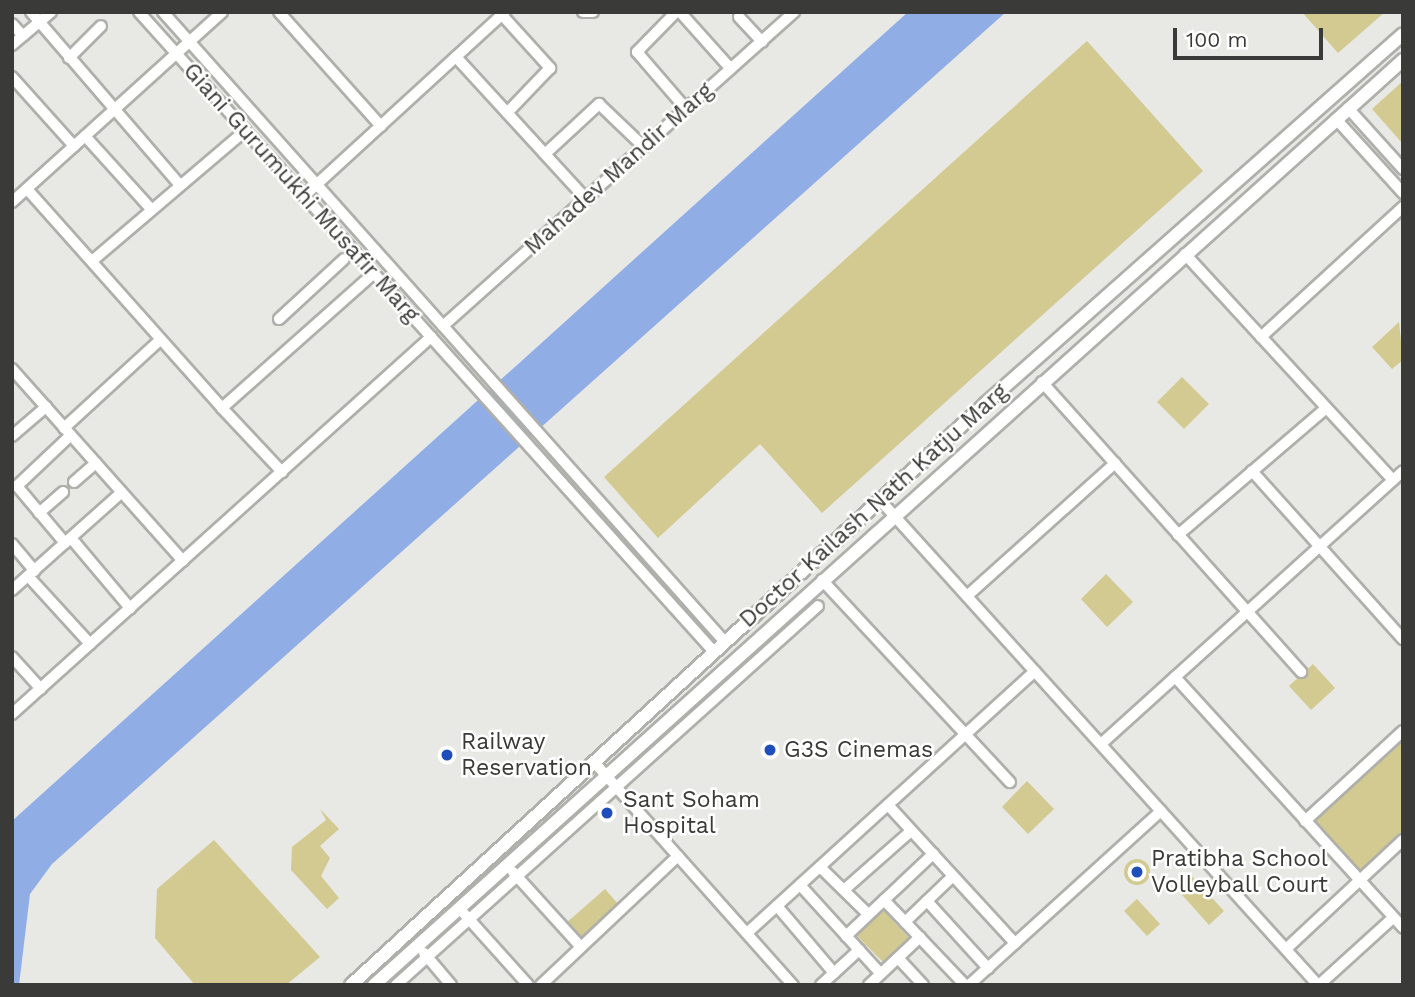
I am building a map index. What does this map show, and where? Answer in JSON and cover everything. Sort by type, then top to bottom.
[{"type":"main road","name":"Doctor Kailash Nath Katju Marg","points":[[351,985],[880,500],[1403,34]]},
{"type":"main road","name":"Doctor Kailash Nath Katju Marg","points":[[377,984],[894,515],[1403,60]]},
{"type":"main road","points":[[1135,271],[1149,287]]},
{"type":"street","points":[[30,12],[180,185]]},
{"type":"street","points":[[12,45],[51,12]]},
{"type":"street","name":"Giani Gurumukhi Musafir Marg","points":[[139,12],[714,652]]},
{"type":"street","name":"Giani Gurumukhi Musafir Marg","points":[[163,12],[725,642]]},
{"type":"street","points":[[13,201],[222,12]]},
{"type":"street","points":[[279,12],[381,126]]},
{"type":"street","points":[[583,12],[593,12]]},
{"type":"street","points":[[686,109],[637,52],[678,12],[731,69]]},
{"type":"street","points":[[304,196],[504,14],[550,68],[507,113]]},
{"type":"street","name":"Mahadev Mandir Marg","points":[[443,326],[762,42],[787,15]]},
{"type":"street","points":[[739,17],[762,42]]},
{"type":"street","points":[[12,24],[23,36]]},
{"type":"street","points":[[69,58],[101,26]]},
{"type":"street","points":[[456,57],[586,199]]},
{"type":"street","points":[[12,77],[74,146]]},
{"type":"street","points":[[545,154],[599,104],[644,147]]},
{"type":"street","points":[[1348,108],[1403,169]]},
{"type":"street","points":[[1336,119],[1403,193]]},
{"type":"street","points":[[92,261],[246,131]]},
{"type":"street","points":[[85,136],[151,209]]},
{"type":"street","points":[[27,189],[160,340],[282,472]]},
{"type":"street","points":[[1261,337],[1403,207]]},
{"type":"street","points":[[1185,254],[1392,480]]},
{"type":"street","points":[[279,318],[344,259]]},
{"type":"street","points":[[222,408],[374,273]]},
{"type":"street","points":[[12,714],[431,337]]},
{"type":"street","points":[[130,608],[39,513],[18,486],[68,431],[160,340]]},
{"type":"street","points":[[12,369],[183,561]]},
{"type":"street","points":[[1042,382],[1301,672]]},
{"type":"street","points":[[13,434],[46,407]]},
{"type":"street","points":[[1178,535],[1326,408]]},
{"type":"street","points":[[74,482],[96,463]]},
{"type":"street","points":[[967,596],[1115,463]]},
{"type":"street","points":[[1252,471],[1403,639]]},
{"type":"street","points":[[1101,744],[1403,471]]},
{"type":"street","points":[[39,513],[64,492]]},
{"type":"street","points":[[12,590],[122,492]]},
{"type":"street","points":[[880,500],[1319,985],[1393,918]]},
{"type":"street","points":[[12,544],[31,573],[90,644]]},
{"type":"street","points":[[822,580],[963,736],[1010,782]]},
{"type":"street","points":[[396,985],[818,606]]},
{"type":"street","points":[[12,657],[41,689]]},
{"type":"street","points":[[747,933],[1035,671]]},
{"type":"street","points":[[1175,677],[1403,928]]},
{"type":"street","points":[[1305,821],[1403,731]]},
{"type":"street","points":[[594,762],[793,985]]},
{"type":"street","points":[[888,805],[1015,943]]},
{"type":"street","points":[[884,900],[967,985],[1161,811]]},
{"type":"street","points":[[844,890],[911,831]]},
{"type":"street","points":[[1286,949],[1402,843]]},
{"type":"street","points":[[846,936],[933,854]]},
{"type":"street","points":[[541,985],[678,856]]},
{"type":"street","points":[[506,865],[581,947]]},
{"type":"street","points":[[820,867],[869,914]]},
{"type":"street","points":[[905,922],[953,876]]},
{"type":"street","points":[[800,885],[881,974]]},
{"type":"street","points":[[927,901],[988,968]]},
{"type":"street","points":[[777,906],[834,973]]},
{"type":"street","points":[[459,908],[524,983]]},
{"type":"street","points":[[869,985],[919,937]]},
{"type":"street","points":[[418,946],[451,985]]},
{"type":"street","points":[[821,985],[859,950]]},
{"type":"street","points":[[898,958],[919,983]]},
{"type":"shaded area","points":[[1302,12],[1385,12],[1338,53]]},
{"type":"shaded area","points":[[1087,41],[1203,171],[822,513],[760,444],[658,538],[604,477]]},
{"type":"shaded area","points":[[1403,81],[1403,144],[1372,109]]},
{"type":"shaded area","points":[[1399,322],[1403,360],[1392,369],[1372,347]]},
{"type":"shaded area","points":[[1182,377],[1209,404],[1184,429],[1157,402]]},
{"type":"shaded area","points":[[1106,574],[1133,602],[1107,627],[1081,599]]},
{"type":"shaded area","points":[[1313,664],[1335,688],[1311,710],[1289,686]]},
{"type":"shaded area","points":[[1403,739],[1403,832],[1359,872],[1313,821]]},
{"type":"shaded area","points":[[1027,781],[1054,809],[1028,834],[1002,807]]},
{"type":"shaded area","points":[[320,809],[339,829],[320,846],[330,858],[321,876],[339,898],[327,909],[291,870],[292,847],[326,820]]},
{"type":"shaded area","points":[[214,840],[320,957],[286,985],[195,985],[155,938],[157,889]]},
{"type":"shaded area","name":"Pratibha School Volleyball Court","points":[[1137,859],[1146,863],[1150,872],[1146,881],[1137,885],[1128,881],[1124,872],[1128,863]]},
{"type":"shaded area","points":[[1191,875],[1224,911],[1209,925],[1176,888]]},
{"type":"shaded area","points":[[605,889],[619,905],[579,940],[565,924]]},
{"type":"shaded area","points":[[1137,899],[1160,924],[1147,936],[1124,911]]},
{"type":"shaded area","points":[[883,910],[909,938],[884,963],[857,936]]},
{"type":"water","points":[[908,12],[1006,12],[52,864],[30,894],[19,985],[12,985],[12,821]]},
{"type":"place","name":"G3S Cinemas","points":[[770,750]]},
{"type":"place","name":"Railway Reservation","points":[[447,755]]},
{"type":"place","name":"Sant Soham Hospital","points":[[607,813]]},
{"type":"place","name":"Pratibha School Volleyball Court","points":[[1137,872]]}]
